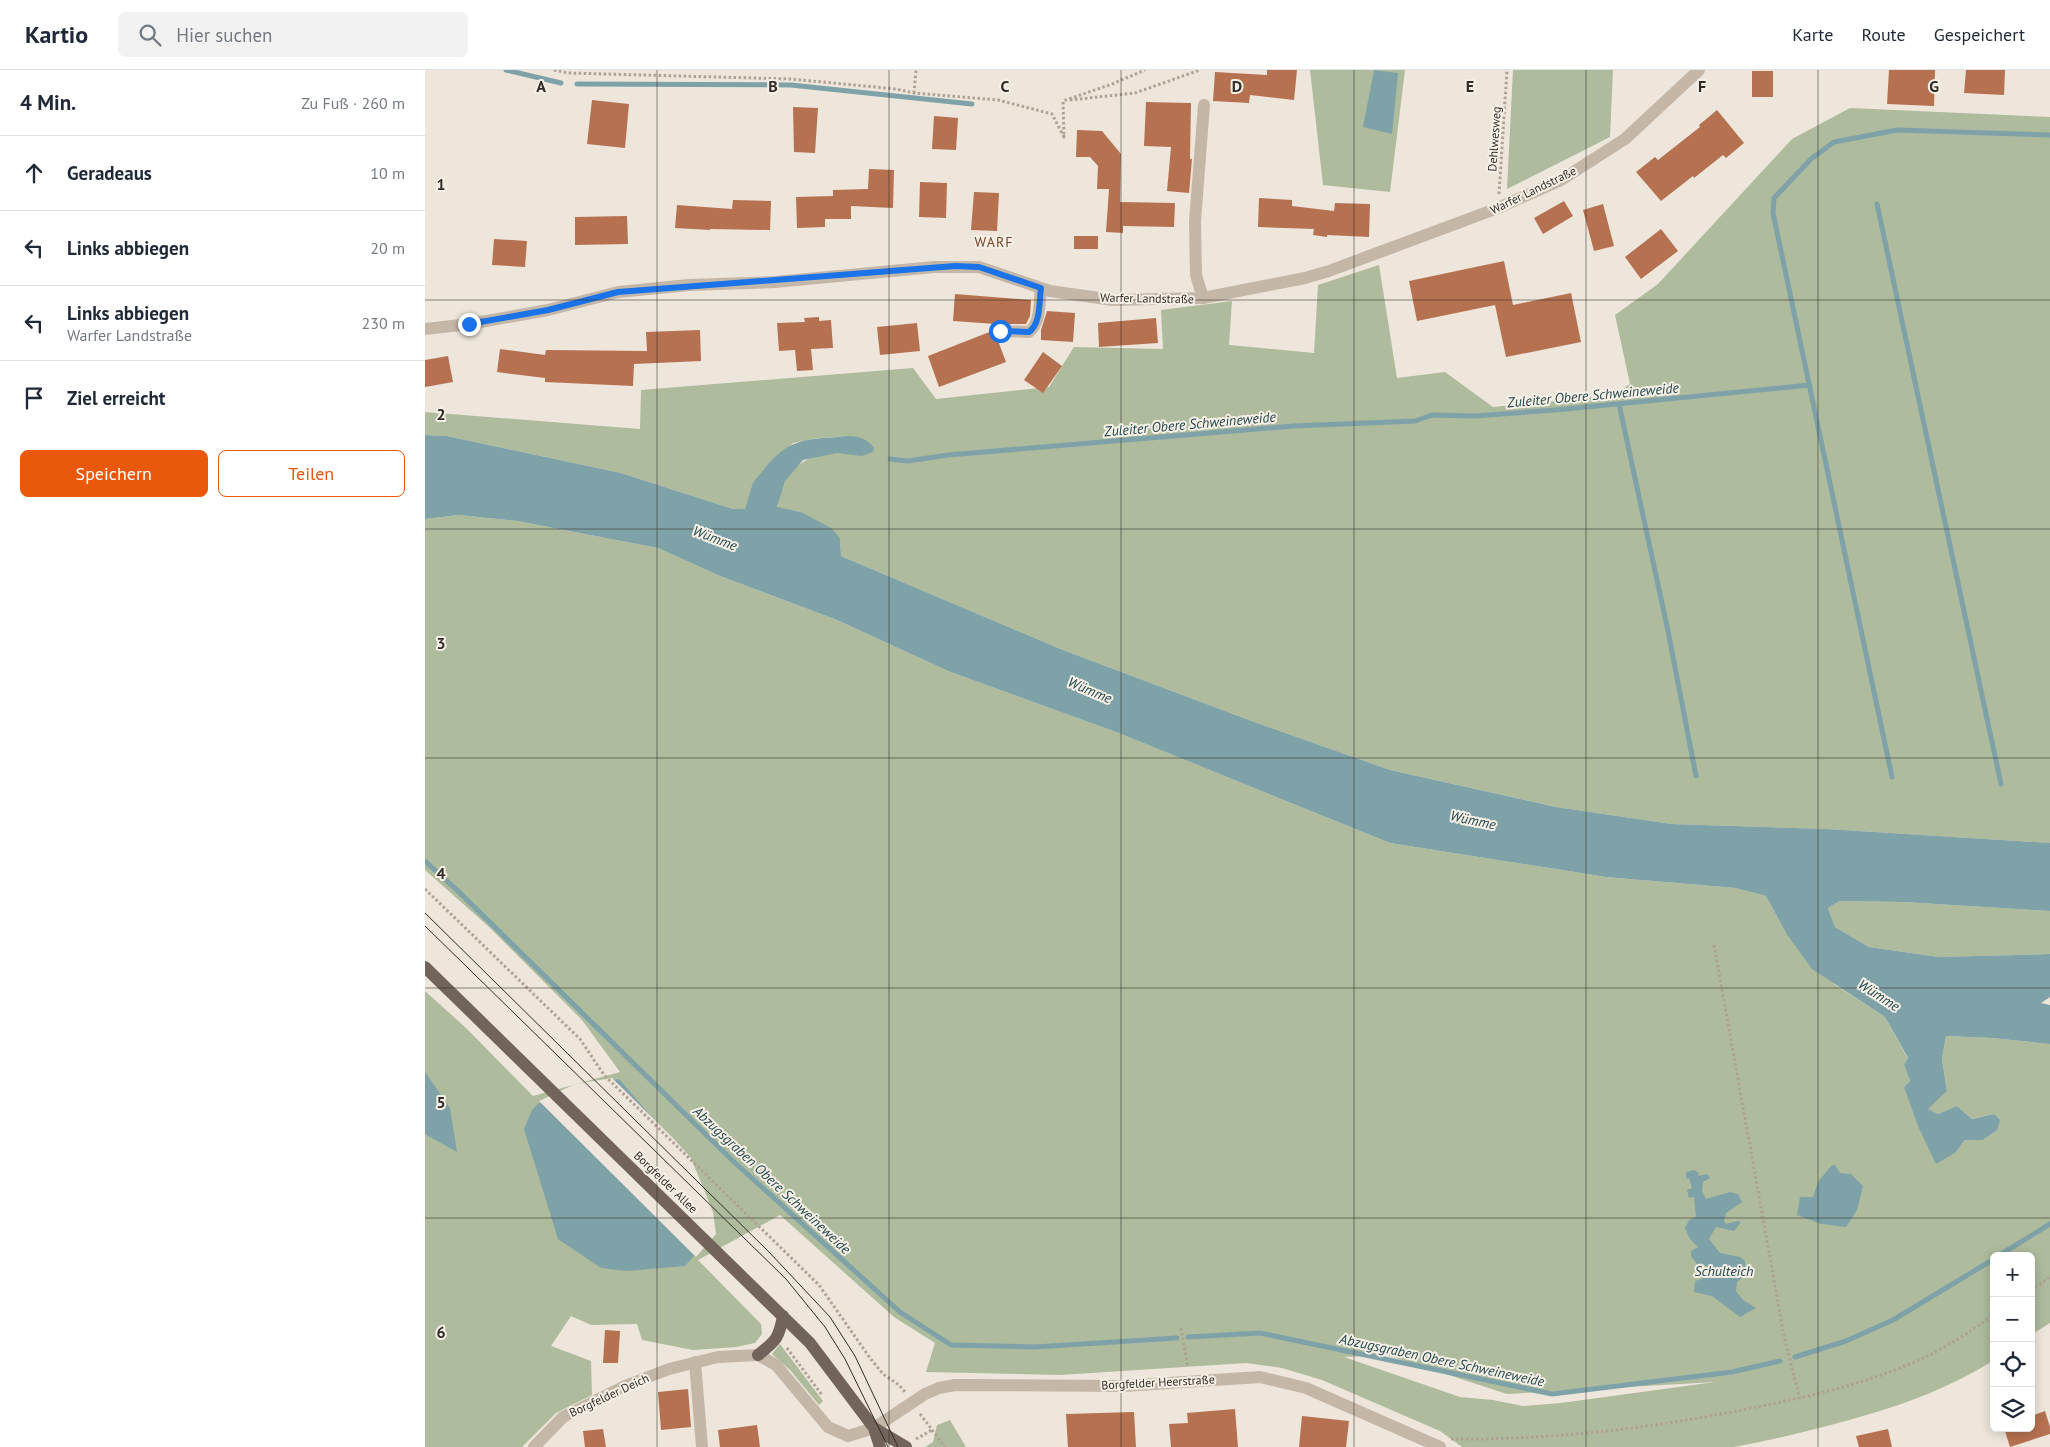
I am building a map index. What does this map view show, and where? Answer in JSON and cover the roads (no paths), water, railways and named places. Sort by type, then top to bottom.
[{"type":"main road","name":"Borgfelder Allee","points":[[425,967],[810,1343],[874,1428],[880,1447]]},
{"type":"main road","points":[[759,1355],[775,1342],[780,1334],[783,1316]]},
{"type":"main road","name":"Borgfelder Allee","points":[[874,1428],[906,1447]]},
{"type":"street","name":"Warfer Landstraße","points":[[425,329],[469,324],[548,310],[618,292],[689,285],[775,282],[934,267],[979,267],[1041,288],[1113,300],[1203,298],[1305,278],[1329,271],[1498,208],[1561,180],[1625,139],[1699,70]]},
{"type":"street","points":[[1203,105],[1195,220],[1196,275],[1203,298]]},
{"type":"street","points":[[1000,331],[1029,332],[1034,328],[1037,322],[1041,288]]},
{"type":"street","points":[[759,1355],[776,1365],[828,1427],[848,1436],[874,1428]]},
{"type":"street","name":"Borgfelder Deich","points":[[534,1447],[563,1417],[625,1386],[669,1369],[695,1362],[759,1355]]},
{"type":"street","points":[[695,1362],[702,1447]]},
{"type":"street","name":"Borgfelder Heerstraße","points":[[874,1428],[939,1388],[955,1385],[1124,1386],[1189,1380],[1260,1377],[1306,1388],[1440,1447]]},
{"type":"water","points":[[1374,70],[1398,73],[1392,134],[1363,127]]},
{"type":"water","name":"Wümme","points":[[425,435],[447,436],[621,473],[733,509],[745,509],[754,481],[773,459],[788,447],[814,439],[847,436],[862,438],[874,448],[873,452],[862,456],[837,453],[803,460],[785,481],[777,507],[801,512],[831,528],[840,538],[841,556],[1063,650],[1249,720],[1390,770],[1556,807],[1672,824],[1828,829],[2050,843],[2050,911],[1903,902],[1840,901],[1828,908],[1835,927],[1869,947],[1939,957],[2050,954],[2050,997],[2041,1003],[2050,1005],[2050,1044],[1992,1038],[1946,1036],[1942,1059],[1947,1091],[1928,1109],[1938,1114],[1957,1106],[1972,1119],[1994,1114],[2000,1120],[1997,1130],[1983,1140],[1965,1140],[1956,1152],[1936,1164],[1918,1126],[1904,1087],[1910,1081],[1904,1065],[1908,1058],[1885,1017],[1812,969],[1786,933],[1766,896],[1735,888],[1606,877],[1390,843],[1116,732],[948,671],[837,620],[720,576],[658,548],[517,521],[459,515],[425,519]]},
{"type":"water","points":[[425,1072],[450,1108],[457,1152],[425,1134]]},
{"type":"water","points":[[619,1079],[688,1159],[713,1234],[685,1266],[627,1271],[601,1268],[558,1239],[524,1129],[532,1110],[539,1103],[576,1086]]},
{"type":"water","points":[[1835,1165],[1840,1173],[1851,1174],[1863,1186],[1857,1210],[1846,1227],[1821,1224],[1797,1215],[1800,1197],[1813,1197],[1818,1182],[1831,1166]]},
{"type":"water","name":"Schulteich","points":[[1694,1170],[1699,1173],[1698,1176],[1707,1174],[1710,1178],[1703,1182],[1702,1191],[1706,1199],[1730,1192],[1738,1194],[1742,1202],[1726,1213],[1724,1221],[1726,1224],[1737,1221],[1741,1222],[1734,1231],[1716,1227],[1709,1239],[1720,1253],[1740,1257],[1745,1261],[1746,1275],[1737,1282],[1736,1291],[1743,1300],[1756,1308],[1740,1317],[1712,1296],[1694,1292],[1695,1281],[1702,1279],[1709,1273],[1707,1267],[1701,1263],[1697,1264],[1691,1256],[1691,1251],[1698,1247],[1690,1239],[1685,1228],[1689,1220],[1696,1217],[1694,1197],[1689,1198],[1687,1190],[1692,1188],[1689,1178],[1686,1179],[1686,1172]]},
{"type":"waterway","points":[[506,70],[561,83]]},
{"type":"waterway","points":[[577,84],[791,85],[972,104]]},
{"type":"waterway","name":"Zuleiter Obere Schweineweide","points":[[1892,777],[1773,213],[1774,198],[1811,159],[1834,142],[1897,130],[2050,135]]},
{"type":"waterway","points":[[1877,204],[2001,784]]},
{"type":"waterway","name":"Zuleiter Obere Schweineweide","points":[[890,459],[908,461],[948,455],[1294,426],[1415,421],[1432,415],[1475,416],[1555,410],[1810,385]]},
{"type":"waterway","points":[[1619,404],[1668,631],[1696,776]]},
{"type":"waterway","name":"Abzugsgraben Obere Schweineweide","points":[[425,861],[459,892],[733,1161],[900,1312],[951,1345],[1035,1347],[1177,1338]]},
{"type":"waterway","name":"Abzugsgraben Obere Schweineweide","points":[[2004,1252],[2050,1224]]},
{"type":"waterway","name":"Abzugsgraben Obere Schweineweide","points":[[1795,1357],[1846,1341],[1893,1320],[1990,1261]]},
{"type":"waterway","name":"Abzugsgraben Obere Schweineweide","points":[[1188,1337],[1260,1333],[1552,1394],[1732,1372],[1780,1361]]},
{"type":"tram line","points":[[425,913],[769,1252],[830,1317],[855,1356],[898,1447]]},
{"type":"tram line","points":[[425,926],[786,1279],[825,1327],[845,1359],[888,1447]]},
{"type":"district","name":"WARF","points":[[994,242]]}]
